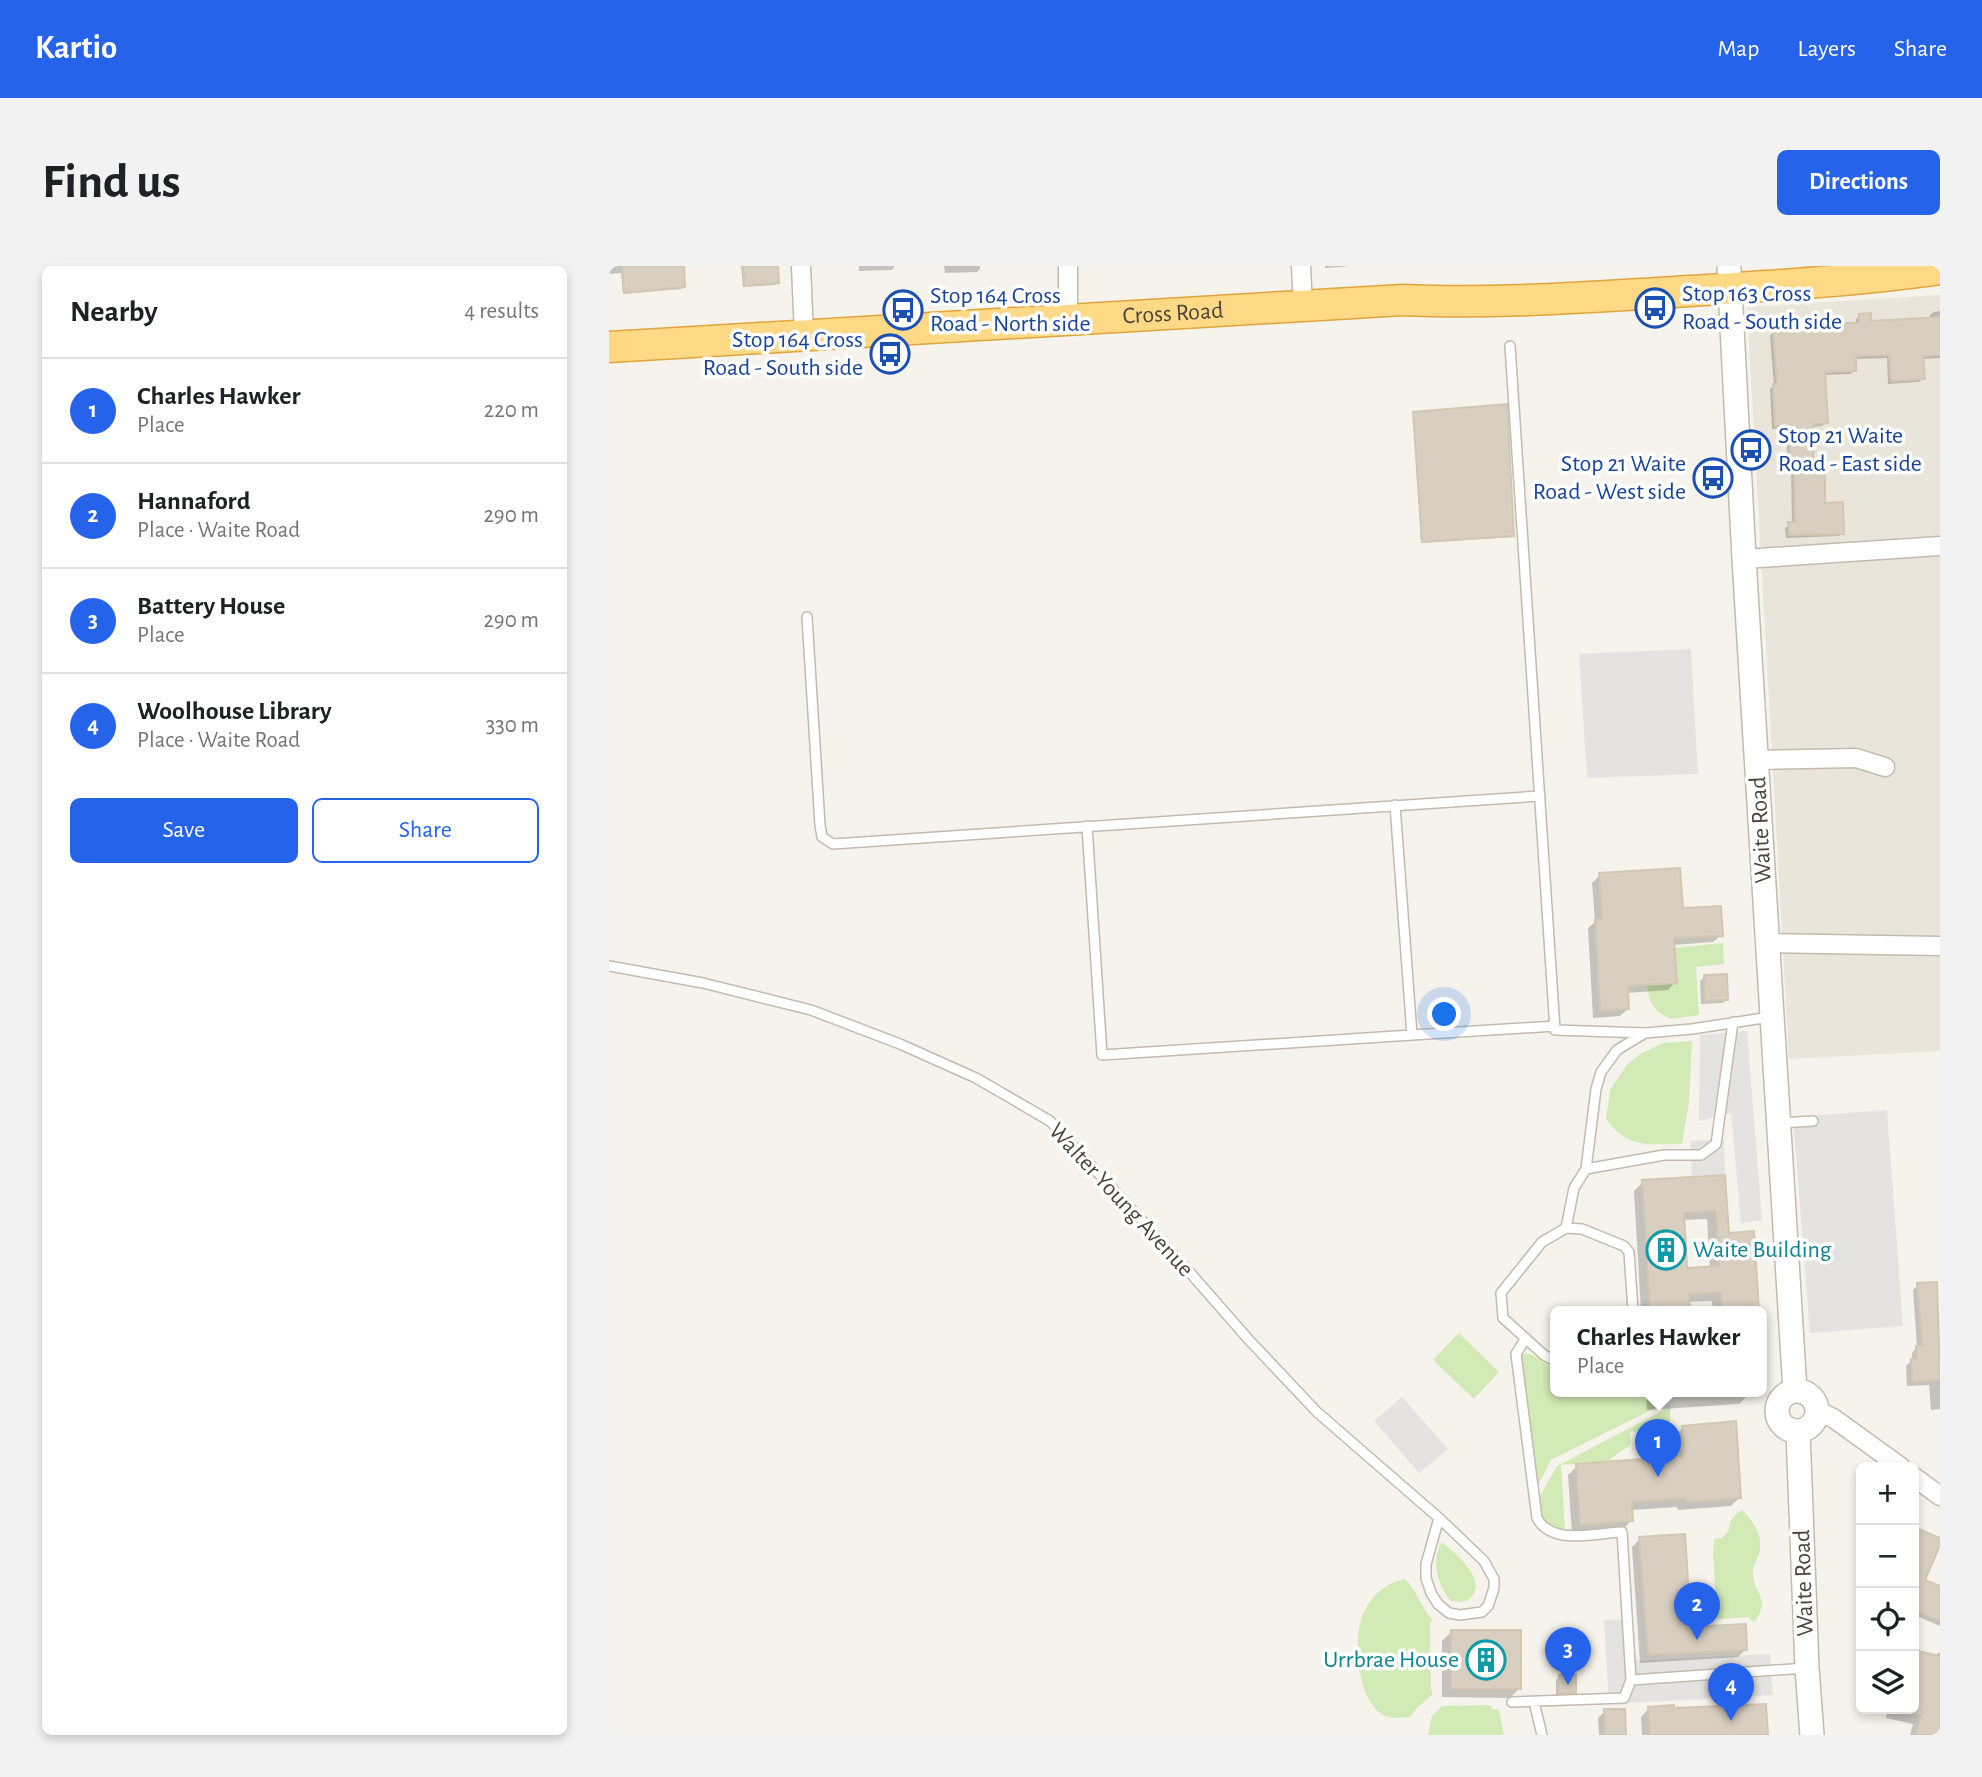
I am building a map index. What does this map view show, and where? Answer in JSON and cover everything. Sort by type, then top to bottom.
[{"type":"highway","name":"Cross Road","points":[[1729,279],[1778,266]]},
{"type":"highway","name":"Cross Road","points":[[609,347],[1403,300],[1442,291],[1521,282],[1729,279],[1842,281],[1940,269]]},
{"type":"street","points":[[801,266],[804,335]]},
{"type":"street","points":[[1068,266],[1068,320]]},
{"type":"street","points":[[1301,266],[1303,306]]},
{"type":"street","name":"Waite Road","points":[[1729,279],[1795,1391]]},
{"type":"street","points":[[1744,559],[1940,546]]},
{"type":"street","points":[[1757,760],[1856,758],[1885,767]]},
{"type":"street","points":[[1767,943],[1940,946]]},
{"type":"street","points":[[1795,1391],[1809,1394],[1817,1404],[1818,1411],[1813,1424],[1798,1431],[1785,1427],[1778,1415],[1779,1402],[1795,1391]]},
{"type":"street","points":[[1818,1411],[1833,1418],[1894,1462]]},
{"type":"street","name":"Waite Road","points":[[1798,1431],[1812,1735]]},
{"type":"street","points":[[1919,1481],[1940,1496]]},
{"type":"lane","points":[[1510,346],[1555,1030],[1644,1033],[1772,1017]]},
{"type":"lane","points":[[807,617],[820,825],[822,837],[833,844],[1540,796]]},
{"type":"lane","points":[[1395,805],[1412,1035]]},
{"type":"lane","points":[[1087,826],[1102,1055],[1555,1026]]},
{"type":"lane","name":"Walter Young Avenue","points":[[609,966],[703,983],[811,1010],[900,1044],[976,1079],[1050,1121],[1186,1268],[1248,1340],[1317,1412],[1439,1518],[1484,1561],[1494,1579],[1494,1588],[1488,1606],[1482,1612],[1460,1615],[1449,1613],[1438,1604],[1431,1593],[1426,1578],[1426,1564],[1439,1518]]},
{"type":"lane","points":[[1586,1169],[1664,1154],[1701,1154],[1716,1144],[1733,1022]]},
{"type":"lane","points":[[1566,1228],[1574,1188],[1586,1169],[1601,1072],[1617,1050],[1644,1033]]},
{"type":"lane","points":[[1779,1124],[1813,1121]]},
{"type":"lane","points":[[1550,1358],[1503,1318],[1500,1293],[1542,1242],[1566,1228],[1582,1229],[1624,1246],[1629,1252],[1633,1306]]},
{"type":"lane","points":[[1512,1702],[1624,1698],[1631,1681],[1622,1532],[1561,1535],[1547,1531],[1537,1518],[1516,1354],[1526,1338]]},
{"type":"lane","points":[[1631,1681],[1807,1668]]},
{"type":"lane","points":[[1534,1702],[1542,1735]]},
{"type":"shaded area","points":[[1940,295],[1940,1051],[1789,1059],[1747,307]]},
{"type":"shaded area","points":[[1691,649],[1698,774],[1587,778],[1579,654]]},
{"type":"shaded area","points":[[1747,1031],[1762,1220],[1741,1223],[1731,1113],[1699,1121],[1700,1035]]},
{"type":"shaded area","points":[[1887,1110],[1903,1326],[1810,1333],[1793,1117]]},
{"type":"shaded area","points":[[1724,1139],[1725,1175],[1692,1177],[1690,1141]]},
{"type":"shaded area","points":[[1402,1397],[1448,1449],[1419,1473],[1374,1421]]},
{"type":"shaded area","points":[[1631,1619],[1634,1658],[1640,1661],[1770,1654],[1773,1695],[1609,1704],[1604,1620]]},
{"type":"green space","points":[[1723,943],[1724,964],[1696,967],[1699,1015],[1670,1019],[1660,1013],[1651,1002],[1647,985],[1677,983],[1675,948]]},
{"type":"green space","points":[[1692,1041],[1689,1102],[1682,1144],[1640,1143],[1614,1129],[1606,1119],[1610,1090],[1626,1066],[1640,1054],[1663,1043]]},
{"type":"green space","points":[[1459,1333],[1499,1372],[1474,1399],[1433,1360]]},
{"type":"green space","points":[[1523,1354],[1531,1354],[1550,1367],[1550,1397],[1656,1397],[1656,1401],[1669,1401],[1551,1460],[1535,1491],[1519,1359]]},
{"type":"green space","points":[[1670,1407],[1670,1437],[1642,1442],[1641,1431],[1630,1432],[1630,1445],[1606,1462],[1561,1465],[1565,1530],[1554,1528],[1546,1522],[1536,1503],[1557,1466]]},
{"type":"green space","points":[[1742,1510],[1754,1524],[1760,1541],[1753,1573],[1762,1603],[1754,1622],[1748,1617],[1717,1619],[1714,1539],[1722,1538],[1729,1530],[1733,1518]]},
{"type":"green space","points":[[1442,1542],[1472,1574],[1476,1589],[1465,1601],[1451,1601],[1442,1588],[1436,1565],[1438,1549]]},
{"type":"green space","points":[[1405,1579],[1433,1620],[1430,1623],[1433,1694],[1410,1717],[1393,1718],[1377,1711],[1369,1700],[1359,1670],[1358,1638],[1360,1623],[1371,1600],[1386,1586]]},
{"type":"green space","points":[[1491,1705],[1492,1709],[1499,1710],[1504,1735],[1428,1735],[1432,1716],[1442,1706]]},
{"type":"building","points":[[622,266],[684,266],[685,287],[624,293]]},
{"type":"building","points":[[743,266],[778,266],[779,283],[745,286]]},
{"type":"building","points":[[1871,313],[1871,321],[1940,317],[1940,355],[1923,356],[1925,379],[1891,381],[1889,355],[1856,356],[1856,371],[1825,372],[1828,423],[1813,424],[1814,473],[1825,473],[1825,503],[1843,502],[1844,534],[1789,535],[1788,522],[1795,522],[1794,464],[1790,464],[1789,426],[1775,426],[1773,384],[1777,384],[1773,330],[1814,327],[1814,331],[1844,330],[1844,323],[1859,323],[1859,314]]},
{"type":"building","points":[[1507,404],[1514,536],[1422,542],[1413,412]]},
{"type":"building","points":[[1680,868],[1683,908],[1721,906],[1723,936],[1674,938],[1677,983],[1628,986],[1629,1009],[1600,1011],[1595,919],[1602,919],[1599,873]]},
{"type":"building","points":[[1727,974],[1728,1000],[1705,1001],[1704,975]]},
{"type":"building","name":"Waite Building","points":[[1725,1175],[1729,1233],[1754,1231],[1759,1306],[1722,1306],[1721,1292],[1689,1294],[1690,1306],[1650,1306],[1642,1180]],"holes":[[[1716,1211],[1719,1266],[1687,1268],[1684,1213]]]},
{"type":"building","points":[[1937,1282],[1940,1380],[1912,1382],[1911,1359],[1917,1359],[1916,1346],[1922,1346],[1917,1283]]},
{"type":"building","points":[[1736,1421],[1741,1498],[1632,1502],[1633,1521],[1580,1525],[1576,1464],[1684,1456],[1682,1426]]},
{"type":"building","points":[[1919,1529],[1940,1538],[1940,1545],[1925,1580],[1940,1586],[1940,1621],[1919,1612]]},
{"type":"building","points":[[1685,1534],[1691,1627],[1746,1624],[1747,1650],[1648,1655],[1639,1537]]},
{"type":"building","name":"Urrbrae House","points":[[1451,1630],[1521,1630],[1521,1689],[1451,1689]]},
{"type":"building","points":[[1919,1651],[1940,1656],[1940,1735],[1916,1735],[1921,1715],[1914,1714],[1919,1714]]},
{"type":"building","points":[[1559,1675],[1576,1675],[1576,1693],[1559,1693]]},
{"type":"building","points":[[1766,1704],[1768,1735],[1650,1735],[1648,1707]]},
{"type":"building","points":[[1604,1709],[1625,1709],[1626,1735],[1605,1735]]},
{"type":"place","name":"Stop 163 Cross Road - South side","points":[[1655,308]]},
{"type":"place","name":"Stop 164 Cross Road - North side","points":[[903,310]]},
{"type":"place","name":"Stop 164 Cross Road - South side","points":[[890,354]]},
{"type":"place","name":"Stop 21 Waite Road - East side","points":[[1751,450]]},
{"type":"place","name":"Stop 21 Waite Road - West side","points":[[1713,478]]},
{"type":"place","name":"Waite Building","points":[[1666,1250]]},
{"type":"place","name":"Charles Hawker","points":[[1658,1477]]},
{"type":"place","name":"Hannaford","points":[[1697,1640]]},
{"type":"place","name":"Urrbrae House","points":[[1486,1660]]},
{"type":"place","name":"Battery House","points":[[1568,1685]]},
{"type":"place","name":"Woolhouse Library","points":[[1731,1721]]}]
